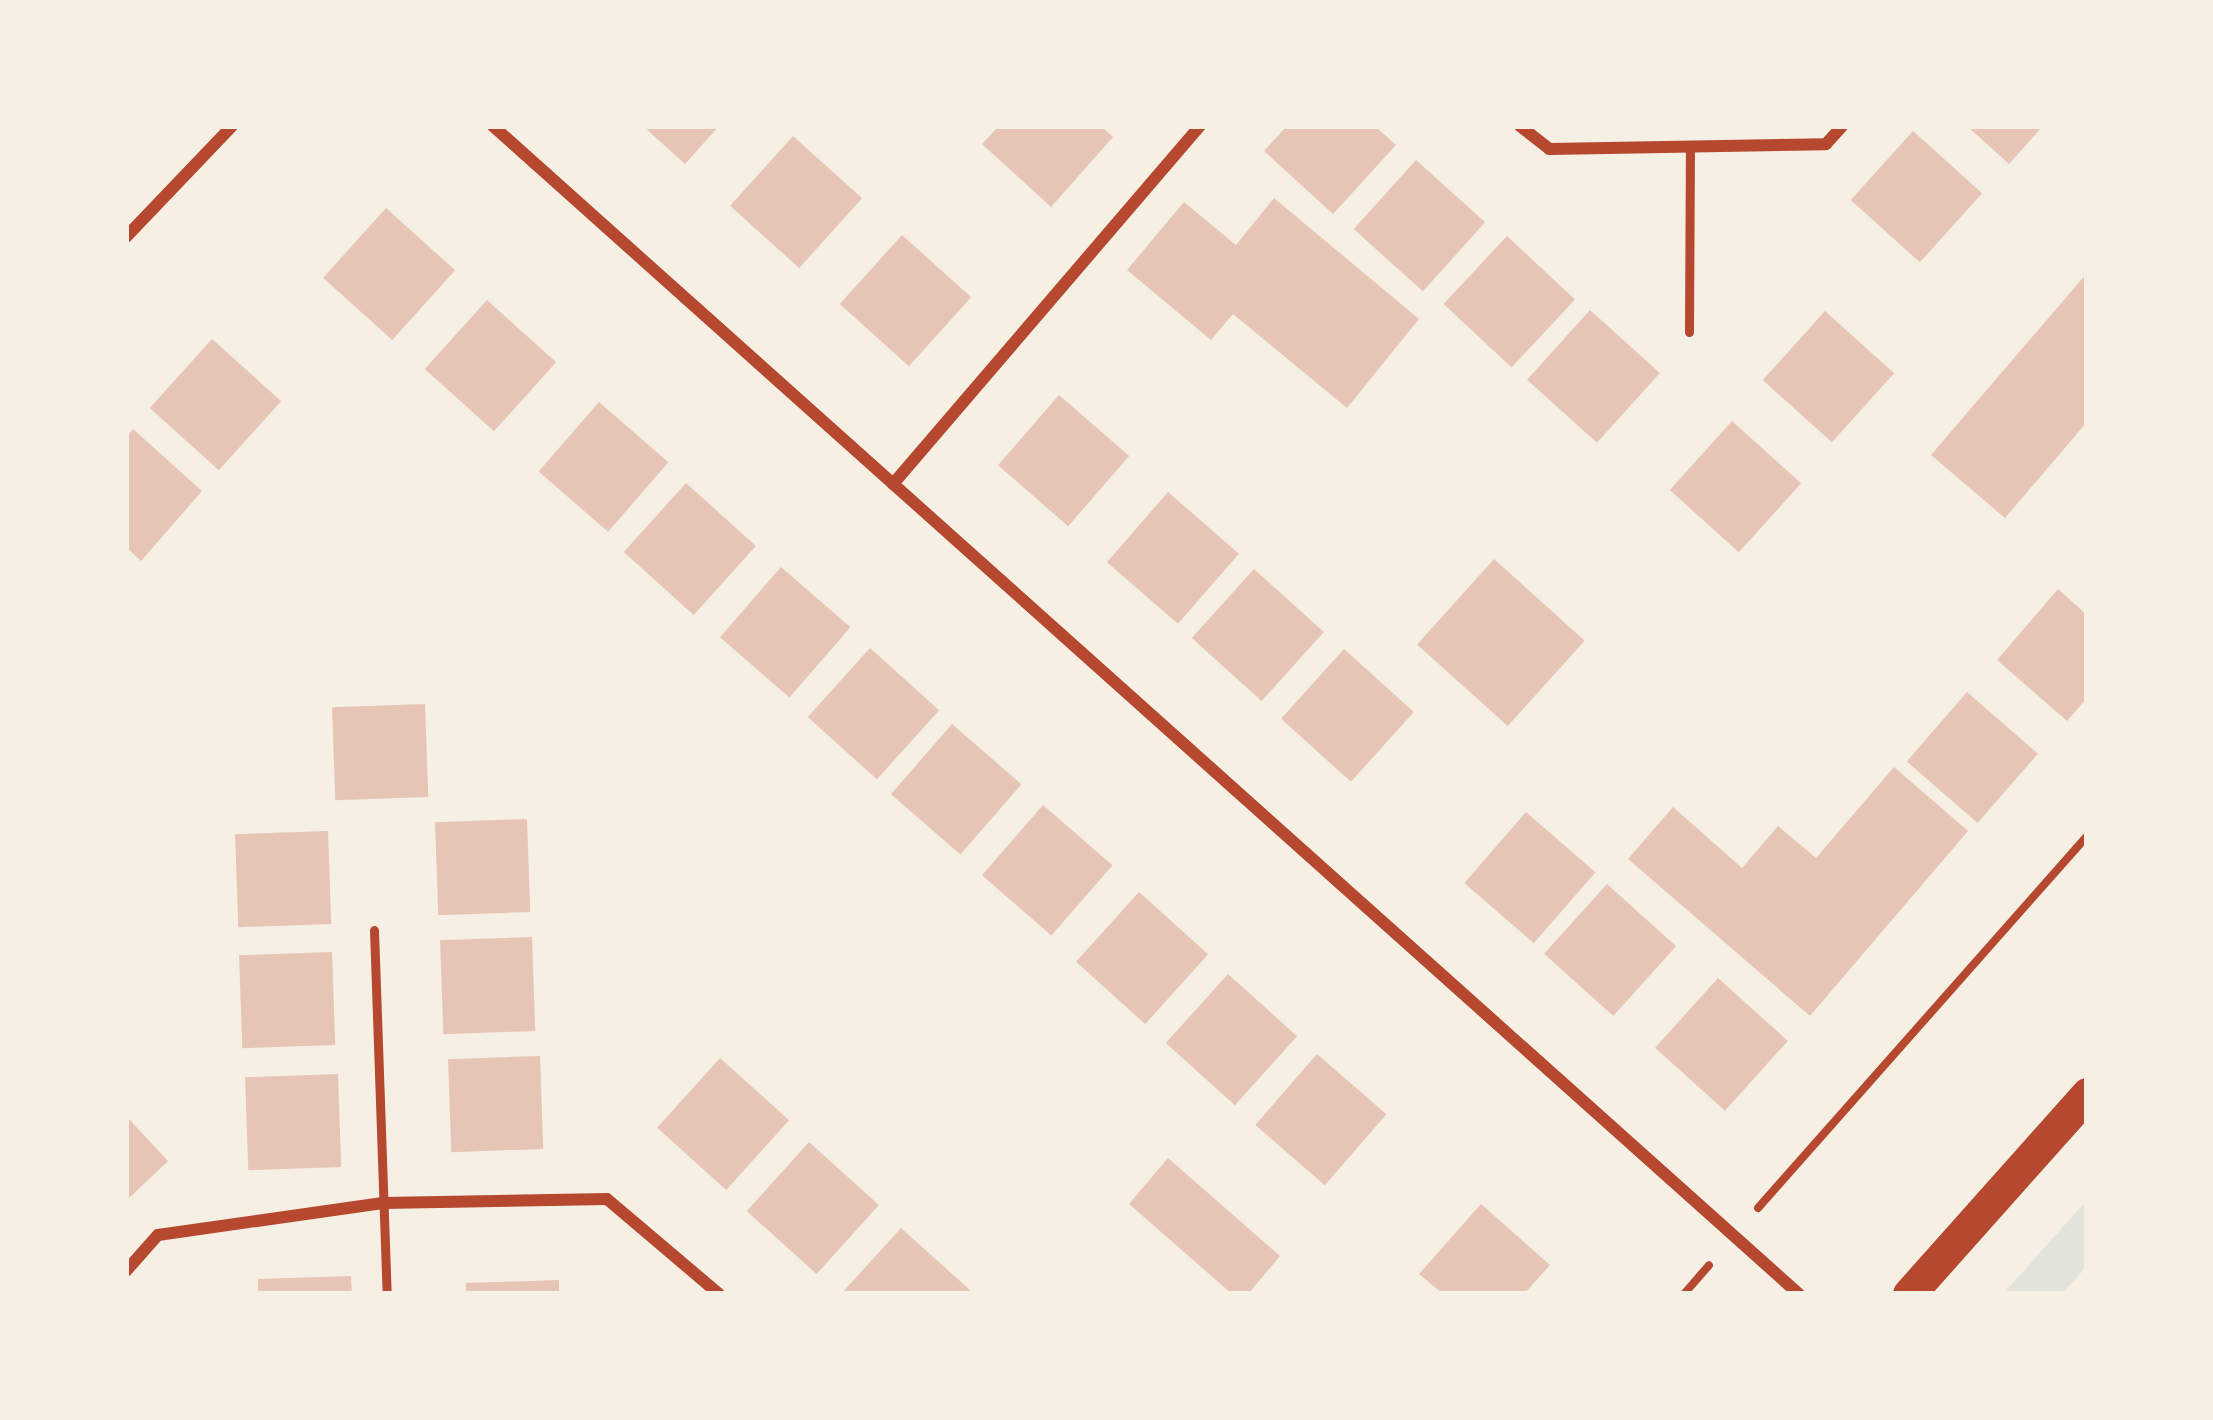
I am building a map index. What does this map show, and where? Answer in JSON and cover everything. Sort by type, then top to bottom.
[{"type":"highway","points":[[1909,1294],[2087,1094]]},
{"type":"street","points":[[126,237],[232,126]]},
{"type":"street","points":[[493,126],[1799,1294]]},
{"type":"street","points":[[893,484],[1200,126]]},
{"type":"street","points":[[1520,126],[1549,149],[1826,144],[1842,126]]},
{"type":"street","points":[[126,1271],[158,1235],[383,1203],[607,1199],[719,1294]]},
{"type":"lane","points":[[1689,332],[1690,147]]},
{"type":"lane","points":[[374,930],[387,1294]]},
{"type":"path","points":[[1684,1294],[2087,836]]},
{"type":"shaded area","points":[[2087,1200],[2087,1266],[2062,1294],[2003,1294]]},
{"type":"building","points":[[643,126],[719,126],[685,164]]},
{"type":"building","points":[[999,126],[1101,126],[1113,137],[1051,207],[982,144]]},
{"type":"building","points":[[1287,126],[1375,126],[1396,145],[1333,214],[1264,151]]},
{"type":"building","points":[[1967,126],[2043,126],[2009,164]]},
{"type":"building","points":[[1913,131],[1982,193],[1920,262],[1851,200]]},
{"type":"building","points":[[793,136],[862,198],[799,268],[730,206]]},
{"type":"building","points":[[1416,160],[1485,222],[1423,291],[1354,229]]},
{"type":"building","points":[[1274,198],[1419,319],[1347,408],[1233,314],[1211,340],[1127,270],[1184,202],[1236,245]]},
{"type":"building","points":[[386,208],[455,270],[392,340],[323,278]]},
{"type":"building","points":[[902,235],[971,297],[909,366],[840,304]]},
{"type":"building","points":[[1507,236],[1575,299],[1512,367],[1444,304]]},
{"type":"building","points":[[2087,273],[2087,422],[2005,518],[1931,455]]},
{"type":"building","points":[[487,300],[556,362],[494,431],[425,369]]},
{"type":"building","points":[[1590,310],[1660,373],[1597,443],[1527,380]]},
{"type":"building","points":[[1825,311],[1894,373],[1832,442],[1763,380]]},
{"type":"building","points":[[212,339],[281,401],[219,470],[150,408]]},
{"type":"building","points":[[1059,395],[1129,456],[1068,526],[998,465]]},
{"type":"building","points":[[599,402],[668,462],[608,532],[539,471]]},
{"type":"building","points":[[1732,421],[1801,483],[1739,552],[1670,490]]},
{"type":"building","points":[[133,429],[202,491],[141,561],[126,547],[126,437]]},
{"type":"building","points":[[686,483],[756,546],[694,615],[624,552]]},
{"type":"building","points":[[1168,492],[1239,554],[1178,624],[1107,562]]},
{"type":"building","points":[[1494,559],[1585,641],[1508,726],[1417,644]]},
{"type":"building","points":[[781,567],[850,627],[789,698],[720,637]]},
{"type":"building","points":[[1254,569],[1324,632],[1262,701],[1192,638]]},
{"type":"building","points":[[2058,589],[2087,615],[2087,698],[2067,721],[1997,660]]},
{"type":"building","points":[[870,648],[939,710],[877,779],[808,717]]},
{"type":"building","points":[[1344,649],[1414,712],[1351,782],[1281,719]]},
{"type":"building","points":[[1967,692],[2038,754],[1978,823],[1907,761]]},
{"type":"building","points":[[425,704],[428,797],[335,800],[332,707]]},
{"type":"building","points":[[952,724],[1021,784],[960,855],[891,794]]},
{"type":"building","points":[[1894,767],[1968,831],[1810,1016],[1628,859],[1673,807],[1742,868],[1778,826],[1816,858]]},
{"type":"building","points":[[1043,805],[1112,865],[1051,936],[982,875]]},
{"type":"building","points":[[1526,812],[1595,872],[1534,943],[1464,883]]},
{"type":"building","points":[[527,819],[530,912],[438,915],[435,822]]},
{"type":"building","points":[[328,831],[331,924],[238,927],[235,834]]},
{"type":"building","points":[[1607,884],[1676,946],[1613,1016],[1544,954]]},
{"type":"building","points":[[1139,892],[1208,954],[1145,1024],[1076,962]]},
{"type":"building","points":[[532,937],[535,1031],[443,1034],[440,940]]},
{"type":"building","points":[[332,952],[335,1045],[242,1048],[239,955]]},
{"type":"building","points":[[1228,974],[1297,1036],[1235,1105],[1166,1043]]},
{"type":"building","points":[[1718,978],[1788,1041],[1725,1111],[1655,1048]]},
{"type":"building","points":[[1317,1054],[1386,1114],[1325,1185],[1255,1125]]},
{"type":"building","points":[[540,1056],[543,1149],[451,1152],[448,1059]]},
{"type":"building","points":[[720,1058],[789,1120],[726,1190],[657,1128]]},
{"type":"building","points":[[338,1074],[341,1167],[248,1170],[245,1077]]},
{"type":"building","points":[[126,1116],[168,1161],[126,1201]]},
{"type":"building","points":[[809,1142],[879,1205],[817,1274],[747,1211]]},
{"type":"building","points":[[1168,1158],[1280,1256],[1248,1294],[1232,1294],[1129,1204]]},
{"type":"building","points":[[1481,1204],[1550,1265],[1524,1294],[1443,1294],[1419,1274]]},
{"type":"building","points":[[901,1228],[970,1290],[966,1294],[841,1294]]},
{"type":"building","points":[[351,1276],[352,1294],[258,1294],[258,1279]]},
{"type":"building","points":[[559,1280],[559,1294],[466,1294],[466,1283]]}]
